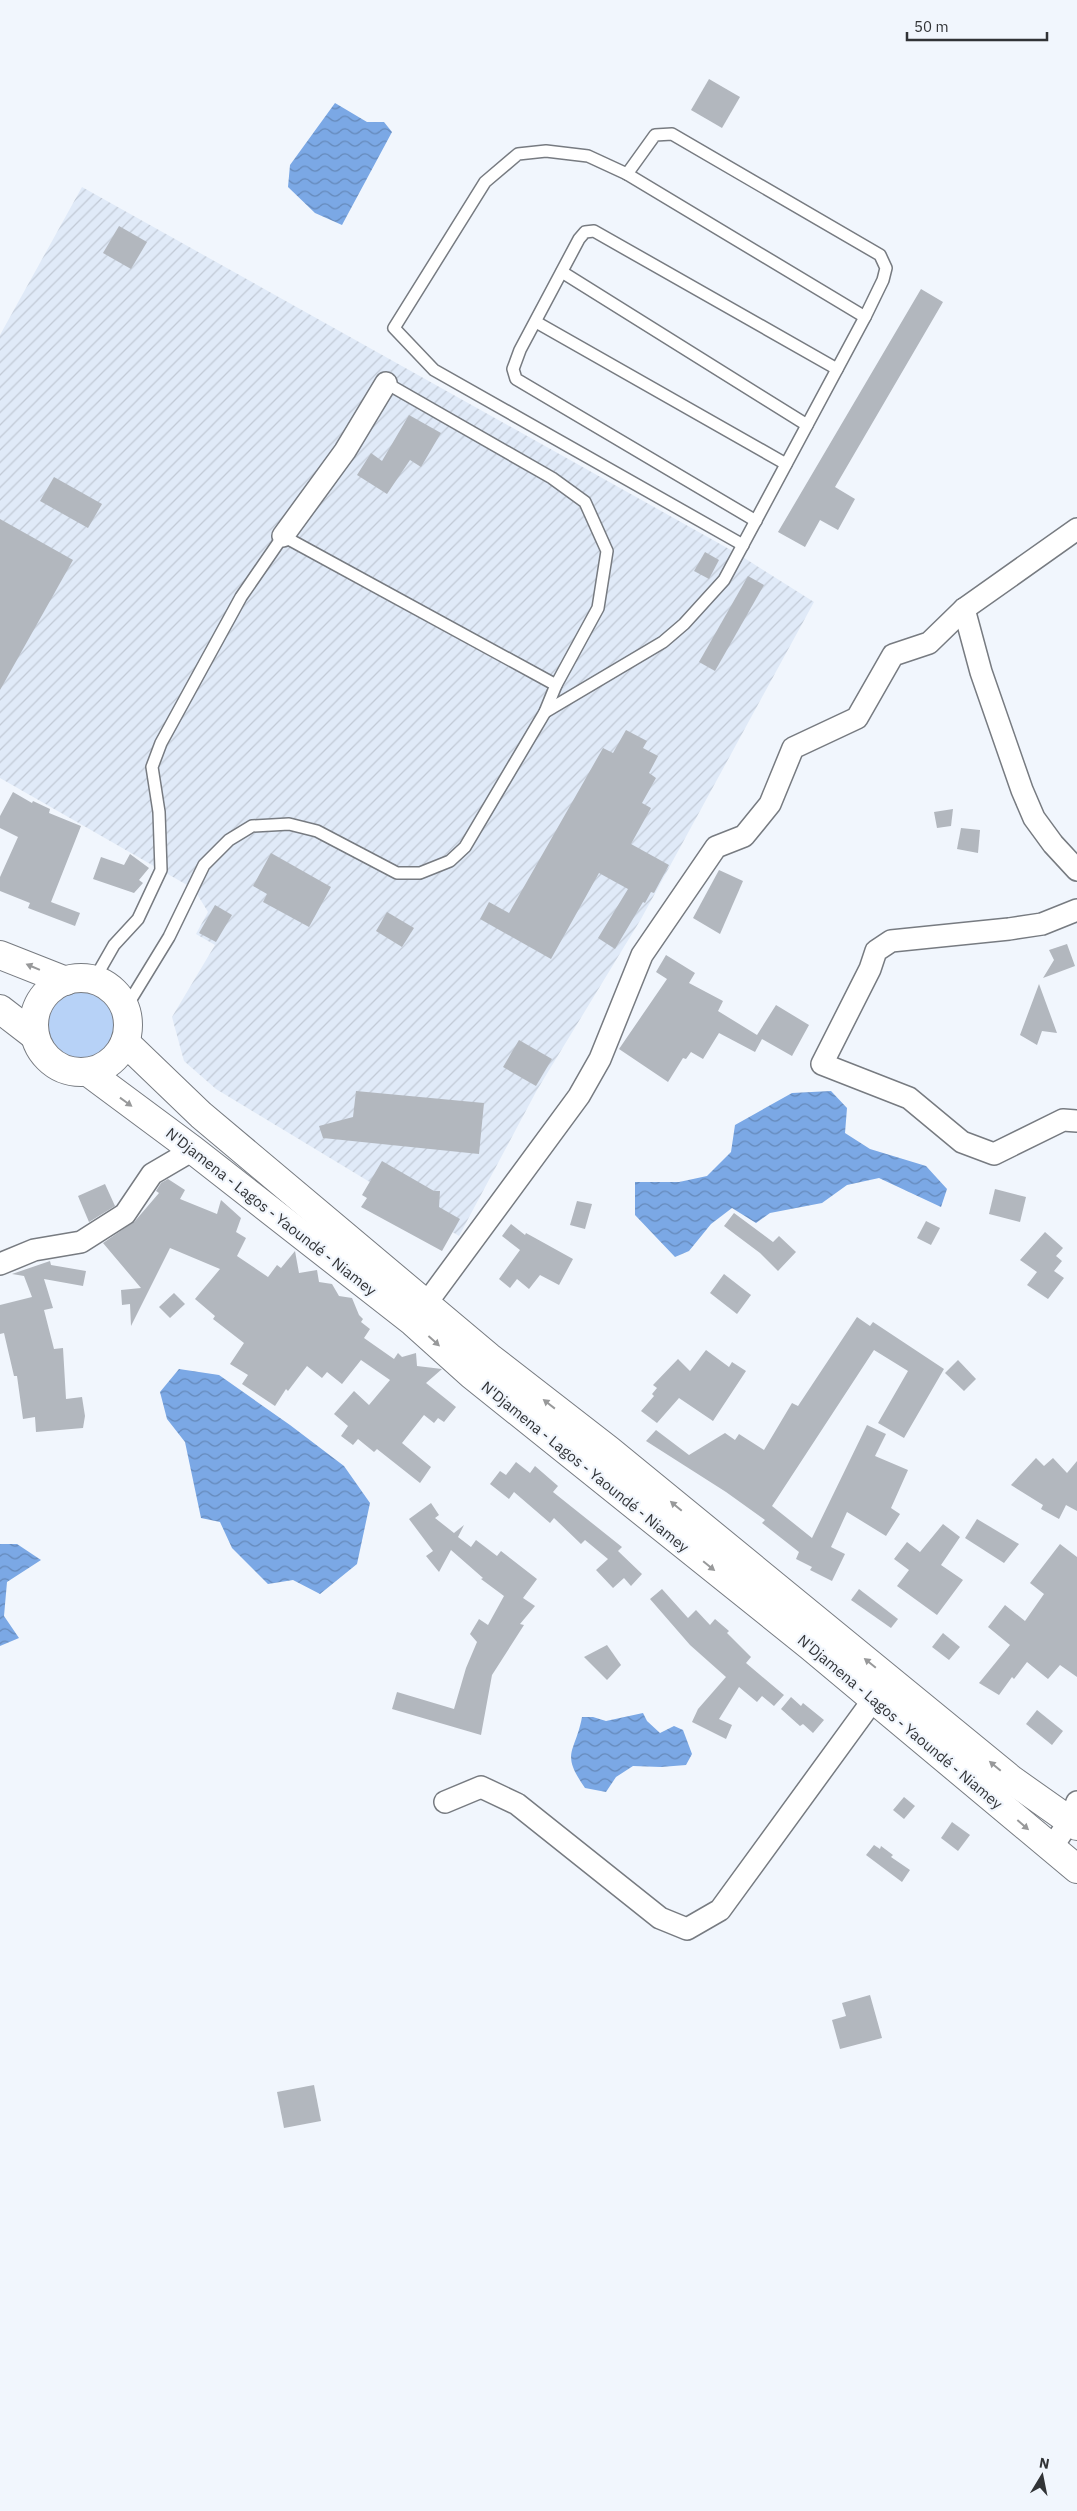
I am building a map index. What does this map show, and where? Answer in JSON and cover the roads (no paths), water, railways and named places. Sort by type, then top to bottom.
[{"type":"highway","points":[[0,955],[66,981]]},
{"type":"highway","points":[[94,980],[107,986],[118,996],[125,1009],[128,1020],[125,1042],[111,1062],[88,1072],[74,1072],[61,1068],[49,1060],[41,1049],[36,1036],[34,1022],[37,1009],[44,997],[54,988],[66,981],[94,980]]},
{"type":"highway","points":[[0,1009],[36,1036]]},
{"type":"highway","name":"N'Djamena - Lagos - Yaoundé - Niamey","points":[[125,1042],[200,1115],[419,1312],[472,1376],[873,1700],[1077,1869]]},
{"type":"highway","name":"N'Djamena - Lagos - Yaoundé - Niamey","points":[[88,1072],[193,1150],[419,1312],[489,1357],[609,1450],[1012,1780],[1075,1816]]},
{"type":"street","points":[[283,536],[345,451],[386,383]]},
{"type":"street","points":[[419,1312],[579,1096],[600,1059],[642,955],[716,847],[744,836],[770,804],[793,748],[857,718],[892,656],[929,643],[964,609],[1077,528]]},
{"type":"street","points":[[964,609],[982,672],[1022,790],[1034,818],[1053,844],[1077,870]]},
{"type":"street","points":[[1077,910],[1042,924],[891,941],[876,951],[870,969],[822,1064],[908,1098],[962,1142],[994,1154],[1063,1120],[1077,1121]]},
{"type":"street","points":[[0,1264],[34,1250],[81,1242],[125,1214],[152,1174],[193,1150]]},
{"type":"street","points":[[445,1802],[481,1787],[517,1804],[660,1918],[687,1929],[720,1910],[873,1700]]},
{"type":"street","points":[[1051,1849],[1075,1816]]},
{"type":"lane","points":[[545,712],[663,642],[684,624],[724,580],[865,317],[883,280],[886,268],[880,255],[672,134],[654,135],[627,174]]},
{"type":"lane","points":[[744,545],[434,370],[394,328],[485,182],[518,154],[546,151],[588,156],[627,174],[865,317]]},
{"type":"lane","points":[[756,521],[516,379],[513,369],[520,350],[579,239],[585,232],[594,231],[837,369]]},
{"type":"lane","points":[[562,272],[807,425]]},
{"type":"lane","points":[[536,322],[786,464]]},
{"type":"lane","points":[[125,1009],[169,937],[204,865],[229,840],[252,826],[289,824],[317,832],[397,873],[420,873],[450,861],[465,847],[545,712],[556,685],[598,608],[607,551],[585,502],[552,478],[386,383]]},
{"type":"lane","points":[[94,980],[114,945],[138,919],[161,870],[159,812],[152,767],[161,742],[241,597],[283,536],[556,685]]},
{"type":"water","points":[[335,103],[367,122],[384,122],[392,132],[342,225],[315,213],[288,187],[290,165]]},
{"type":"water","points":[[831,1091],[847,1108],[845,1133],[870,1149],[926,1166],[947,1189],[941,1207],[879,1178],[847,1185],[822,1203],[770,1213],[756,1223],[732,1208],[711,1224],[689,1251],[675,1257],[635,1215],[635,1182],[679,1182],[707,1176],[731,1152],[735,1125],[792,1093]]},
{"type":"water","points":[[179,1369],[219,1375],[344,1466],[370,1503],[357,1564],[320,1594],[293,1580],[268,1584],[232,1548],[220,1522],[201,1518],[185,1442],[167,1419],[160,1392]]},
{"type":"water","points":[[0,1544],[17,1544],[41,1560],[7,1582],[4,1616],[19,1638],[0,1646]]},
{"type":"water","points":[[643,1713],[647,1721],[660,1733],[674,1726],[683,1730],[692,1754],[686,1765],[661,1767],[633,1766],[616,1777],[606,1792],[585,1788],[577,1776],[571,1759],[582,1717],[593,1717],[606,1721]]}]
